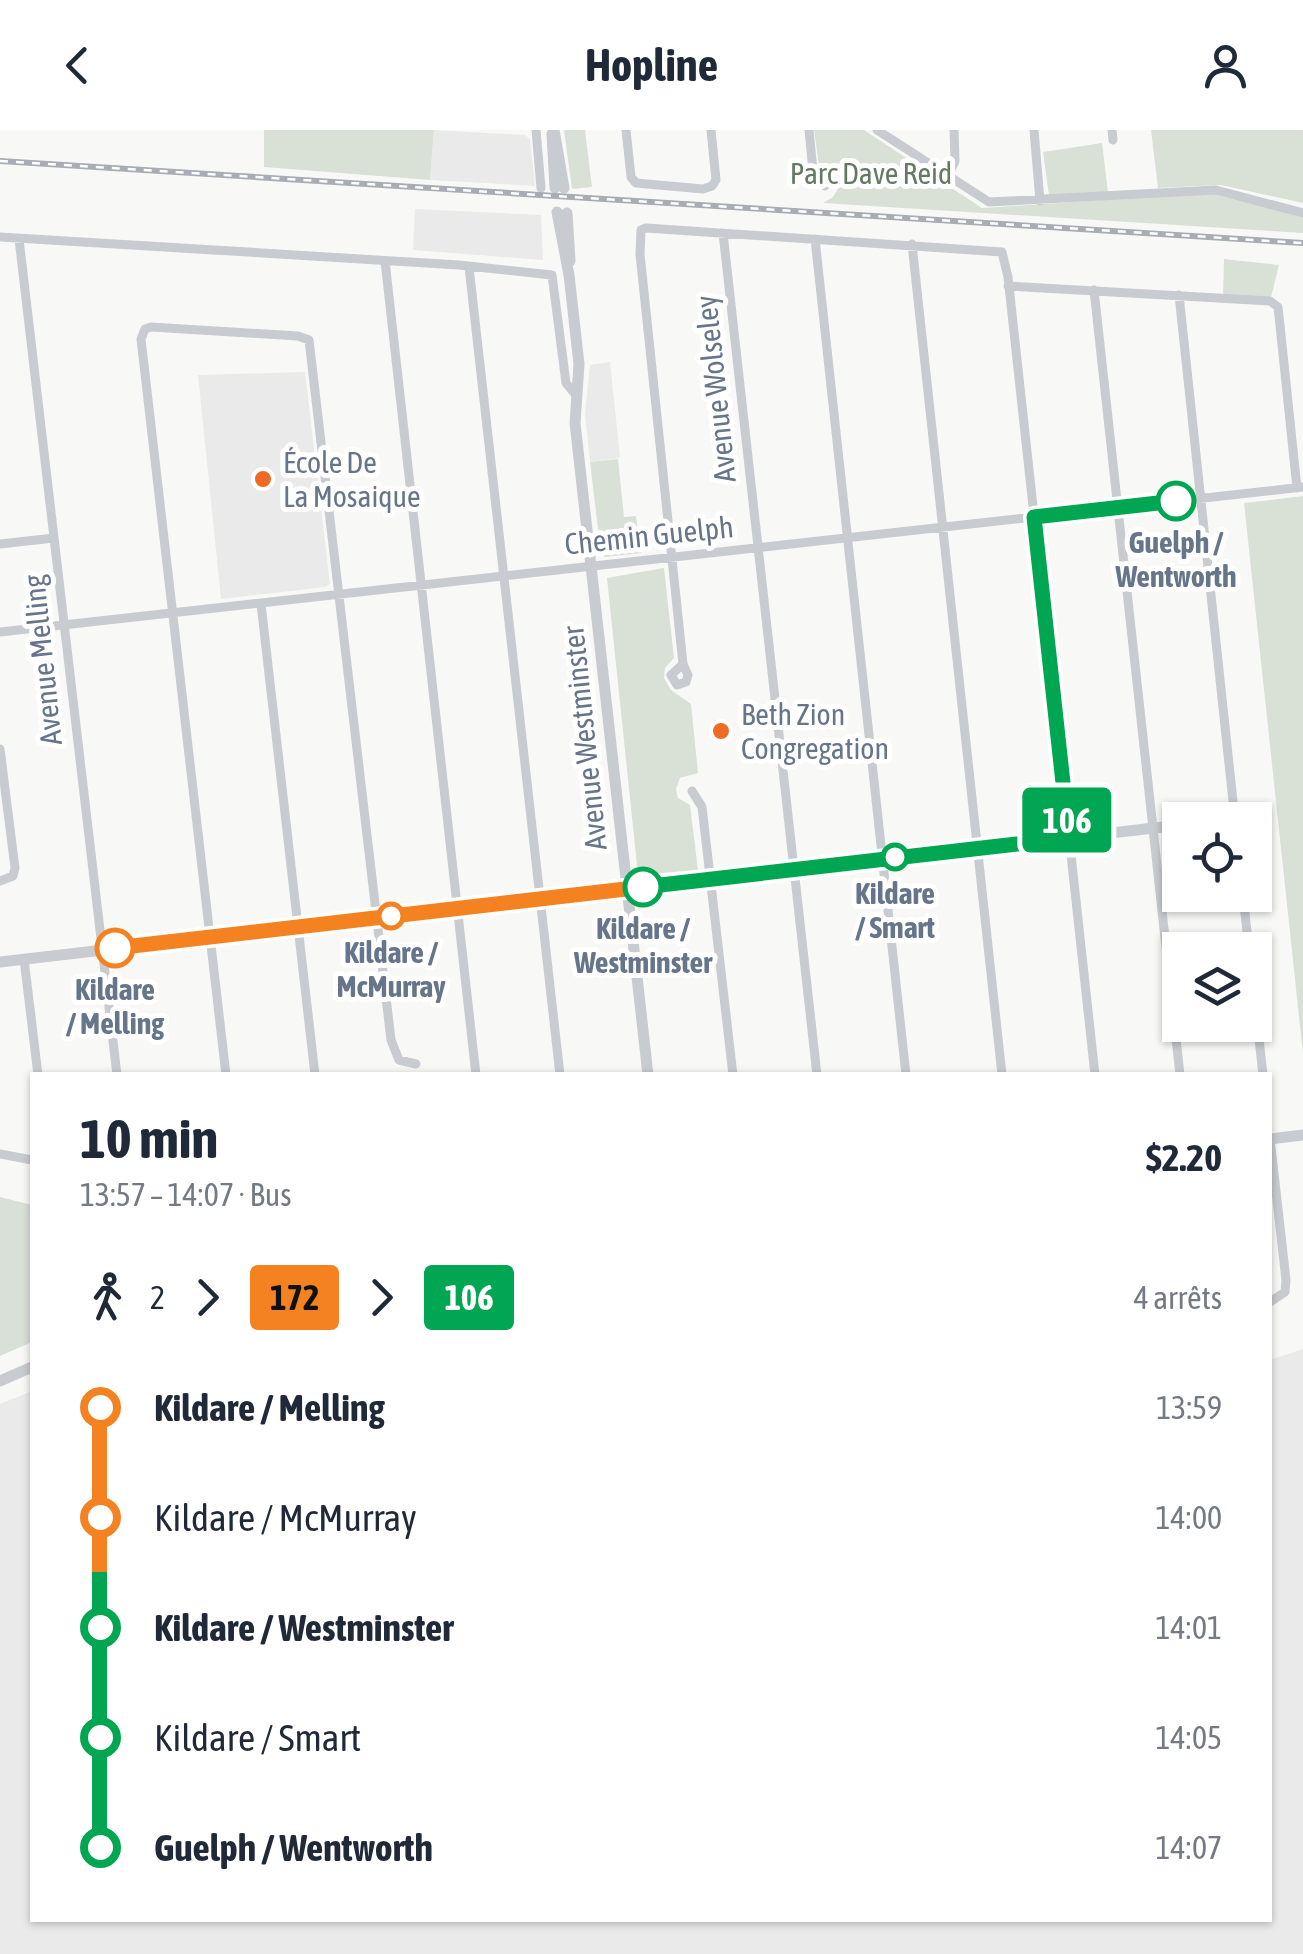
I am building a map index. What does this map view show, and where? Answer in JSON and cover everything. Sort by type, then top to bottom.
[{"type":"street","points":[[536,130],[541,188]]},
{"type":"street","points":[[553,130],[560,188]]},
{"type":"street","points":[[626,130],[632,180],[645,186],[710,187],[716,176],[710,130]]},
{"type":"street","points":[[809,130],[814,174],[825,186]]},
{"type":"street","points":[[877,130],[989,202],[1216,190],[1303,213]]},
{"type":"street","points":[[948,176],[955,161],[954,130]]},
{"type":"street","points":[[1034,130],[1040,201]]},
{"type":"street","name":"Avenue Westminster","points":[[562,212],[571,246],[569,275],[579,364],[576,424],[648,1072]]},
{"type":"street","points":[[683,664],[640,232],[646,228],[1003,253],[1095,1072]]},
{"type":"street","name":"Avenue Wolseley","points":[[723,233],[817,1072]]},
{"type":"street","points":[[0,238],[469,267],[560,1072]]},
{"type":"street","name":"Avenue Melling","points":[[19,239],[117,1072]]},
{"type":"street","points":[[815,239],[906,1072]]},
{"type":"street","points":[[912,244],[1002,1072]]},
{"type":"street","points":[[385,261],[476,1072]]},
{"type":"street","name":"Avenue Westminster","points":[[469,267],[552,275],[566,383],[577,396]]},
{"type":"street","points":[[1008,286],[1270,301],[1278,307],[1300,487]]},
{"type":"street","points":[[1094,290],[1180,1072]]},
{"type":"street","points":[[1179,295],[1233,802]]},
{"type":"street","points":[[226,1072],[141,339],[146,329],[157,327],[308,338],[394,1053],[405,1063],[416,1064]]},
{"type":"street","name":"Chemin Guelph","points":[[0,632],[1300,487]]},
{"type":"street","points":[[0,544],[54,538]]},
{"type":"street","points":[[261,604],[316,1072]]},
{"type":"street","points":[[0,749],[15,868],[12,876],[0,882]]},
{"type":"street","points":[[692,791],[702,807],[733,1072]]},
{"type":"street","points":[[0,962],[1162,827]]},
{"type":"street","points":[[24,959],[38,1072]]},
{"type":"street","points":[[1259,1042],[1263,1072]]},
{"type":"street","points":[[1272,1138],[1303,1135]]},
{"type":"street","points":[[0,1154],[30,1160]]},
{"type":"street","points":[[1272,1159],[1285,1292],[1272,1301]]},
{"type":"street","points":[[0,1381],[30,1367]]},
{"type":"shaded area","points":[[434,130],[525,135],[530,139],[535,186],[430,180]]},
{"type":"shaded area","points":[[415,209],[541,215],[543,260],[413,250]]},
{"type":"shaded area","points":[[610,362],[620,458],[590,462],[585,414],[590,365]]},
{"type":"shaded area","name":"École De La Mosaique","points":[[305,372],[330,584],[221,599],[198,375]]},
{"type":"shaded area","points":[[1303,1349],[1303,1954],[0,1954],[0,1404],[30,1392],[30,1922],[1272,1922],[1272,1359]]},
{"type":"green space","points":[[264,130],[434,130],[430,180],[264,167]]},
{"type":"green space","points":[[564,130],[585,130],[592,187],[572,189]]},
{"type":"green space","name":"Parc Dave Reid","points":[[814,130],[864,130],[982,208],[1213,193],[1303,217],[1303,233],[823,203],[839,187],[836,176],[819,166]]},
{"type":"green space","points":[[1151,130],[1303,130],[1303,203],[1221,185],[1158,188]]},
{"type":"green space","points":[[1102,143],[1108,192],[1049,196],[1043,152]]},
{"type":"green space","points":[[1224,259],[1279,265],[1270,301],[1223,298]]},
{"type":"green space","points":[[618,459],[624,517],[636,516],[641,553],[605,557],[601,554],[590,462]]},
{"type":"green space","points":[[1303,496],[1303,1054],[1244,503]]},
{"type":"green space","points":[[664,568],[674,658],[665,668],[664,678],[671,690],[691,704],[698,773],[680,778],[676,789],[678,798],[690,805],[698,870],[638,875],[607,578]]},
{"type":"green space","points":[[0,1197],[30,1204],[30,1343],[0,1356]]},
{"type":"railway","points":[[0,161],[1303,243]]},
{"type":"bus line","name":"106","points":[[643,887],[1069,838],[1034,517],[1176,501]]},
{"type":"bus line","name":"172","points":[[115,948],[643,887]]},
{"type":"place","name":"École De La Mosaique","points":[[263,479]]},
{"type":"place","name":"Guelph / Wentworth","points":[[1176,501]]},
{"type":"place","name":"Beth Zion Congregation","points":[[721,731]]},
{"type":"place","name":"Kildare / Smart","points":[[895,857]]},
{"type":"place","name":"Kildare / Westminster","points":[[643,887]]},
{"type":"place","name":"Kildare / McMurray","points":[[391,916]]},
{"type":"place","name":"Kildare / Melling","points":[[115,948]]}]
